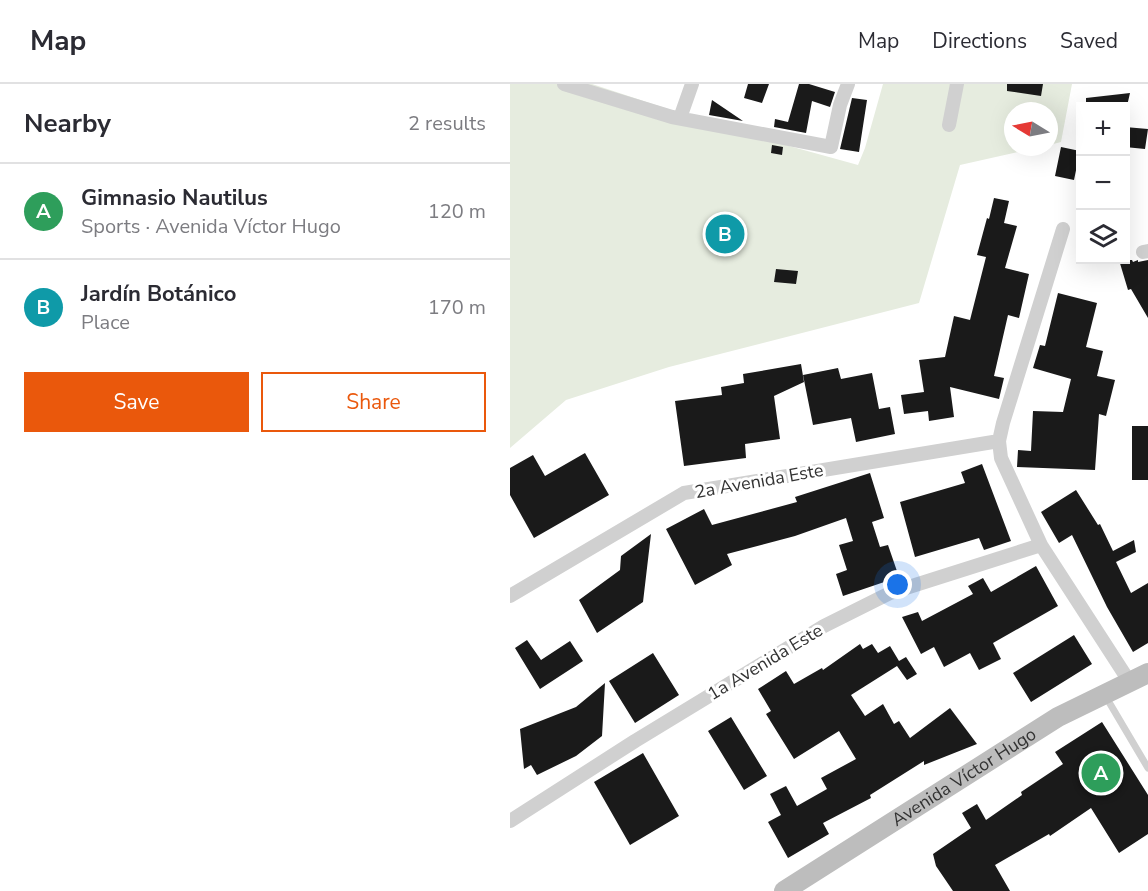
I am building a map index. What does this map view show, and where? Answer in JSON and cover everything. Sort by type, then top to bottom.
[{"type":"street","points":[[564,84],[680,118],[831,147],[844,85]]},
{"type":"street","points":[[680,118],[692,84]]},
{"type":"street","points":[[949,125],[957,84]]},
{"type":"street","points":[[1063,229],[999,441],[1001,458],[1041,545],[1129,681]]},
{"type":"street","name":"2a Avenida Este","points":[[510,596],[684,493],[999,441]]},
{"type":"street","name":"1a Avenida Este","points":[[510,820],[635,741],[824,627],[890,593],[1041,545]]},
{"type":"street","name":"Avenida Víctor Hugo","points":[[784,891],[1058,717],[1148,673]]},
{"type":"lane","points":[[1105,695],[1148,768]]},
{"type":"shaded area","points":[[510,84],[592,84],[738,132],[858,165],[883,84],[1072,84],[1061,142],[1058,143],[1058,102],[1004,102],[1004,155],[960,165],[919,303],[669,367],[566,400],[510,448]]},
{"type":"building","points":[[748,84],[769,84],[762,103],[744,98]]},
{"type":"building","points":[[799,84],[809,84],[835,92],[830,107],[812,101],[806,133],[774,127],[775,119],[788,122]]},
{"type":"building","points":[[1007,84],[1043,84],[1041,96],[1007,91]]},
{"type":"building","points":[[1130,93],[1128,102],[1086,102],[1086,98]]},
{"type":"building","points":[[852,98],[867,100],[859,152],[840,149]]},
{"type":"building","points":[[712,100],[743,121],[709,115]]},
{"type":"building","points":[[1130,127],[1148,129],[1145,149],[1130,148]]},
{"type":"building","points":[[772,145],[783,147],[782,155],[771,153]]},
{"type":"building","points":[[1061,147],[1076,150],[1074,180],[1055,176]]},
{"type":"building","points":[[994,198],[1009,201],[1004,223],[1017,226],[1005,268],[1029,274],[1019,318],[1008,315],[994,376],[1004,378],[999,399],[950,387],[954,417],[929,421],[928,411],[904,414],[901,395],[924,392],[919,360],[945,357],[954,316],[970,320],[986,257],[977,255]]},
{"type":"building","points":[[1130,260],[1133,262],[1138,260],[1138,262],[1148,260],[1148,318],[1131,289],[1128,290],[1120,264],[1130,264]]},
{"type":"building","points":[[776,269],[798,271],[796,284],[774,282]]},
{"type":"building","points":[[1058,293],[1097,303],[1086,347],[1103,351],[1097,376],[1115,380],[1106,416],[1099,414],[1095,470],[1017,467],[1018,450],[1031,451],[1033,411],[1063,412],[1071,379],[1033,368],[1040,345],[1045,346]]},
{"type":"building","points":[[801,364],[804,382],[774,396],[780,439],[745,444],[746,458],[684,466],[675,401],[722,395],[721,387],[744,383],[743,374]]},
{"type":"building","points":[[838,368],[841,379],[872,373],[879,409],[890,407],[895,434],[856,442],[851,418],[813,425],[803,375]]},
{"type":"building","points":[[1132,426],[1148,426],[1148,480],[1132,480]]},
{"type":"building","points":[[585,453],[609,495],[534,538],[510,495],[510,468],[533,455],[545,476]]},
{"type":"building","points":[[982,464],[1011,541],[984,550],[979,538],[915,557],[900,502],[965,483],[961,472]]},
{"type":"building","points":[[870,473],[884,518],[872,522],[880,547],[888,545],[899,577],[843,596],[836,574],[847,570],[839,545],[853,541],[846,518],[795,536],[727,554],[732,565],[695,585],[666,529],[704,509],[712,525],[797,502],[795,497]]},
{"type":"building","points":[[1076,490],[1098,525],[1100,524],[1113,551],[1134,540],[1136,552],[1116,562],[1131,593],[1148,583],[1148,643],[1133,652],[1107,607],[1072,535],[1059,543],[1041,512]]},
{"type":"building","points":[[651,534],[643,602],[597,633],[579,600],[620,570],[621,556]]},
{"type":"building","points":[[1036,566],[1058,606],[993,643],[1001,659],[979,670],[970,653],[944,667],[934,647],[921,654],[902,617],[918,612],[922,621],[973,594],[968,586],[983,578],[991,592]]},
{"type":"building","points":[[1074,635],[1092,664],[1031,702],[1013,673]]},
{"type":"building","points":[[527,640],[541,660],[570,641],[583,661],[540,689],[515,648]]},
{"type":"building","points":[[860,644],[863,649],[872,644],[878,653],[890,646],[899,661],[906,657],[917,674],[907,680],[897,666],[851,695],[865,716],[883,704],[894,724],[899,721],[910,738],[950,708],[977,744],[924,765],[924,761],[870,795],[871,798],[823,823],[829,834],[788,858],[768,822],[781,815],[770,794],[786,786],[797,806],[827,789],[821,778],[856,759],[839,731],[794,759],[766,714],[771,711],[758,689],[786,671],[794,684],[822,668],[823,670]]},
{"type":"building","points":[[653,653],[679,695],[635,723],[609,681]]},
{"type":"building","points":[[605,683],[602,736],[576,756],[537,775],[531,765],[524,769],[520,729],[576,707]]},
{"type":"building","points":[[731,717],[767,776],[744,790],[708,731]]},
{"type":"building","points":[[1102,722],[1148,795],[1148,834],[1119,853],[1091,808],[1050,836],[1049,834],[995,865],[1010,891],[953,891],[936,866],[933,854],[971,828],[962,813],[977,804],[986,820],[1022,795],[1021,792],[1063,764],[1055,752]]},
{"type":"building","points":[[643,753],[679,816],[630,845],[594,782]]},
{"type":"place","name":"Jardín Botánico","points":[[725,234]]},
{"type":"place","name":"Gimnasio Nautilus","points":[[1101,773]]}]
